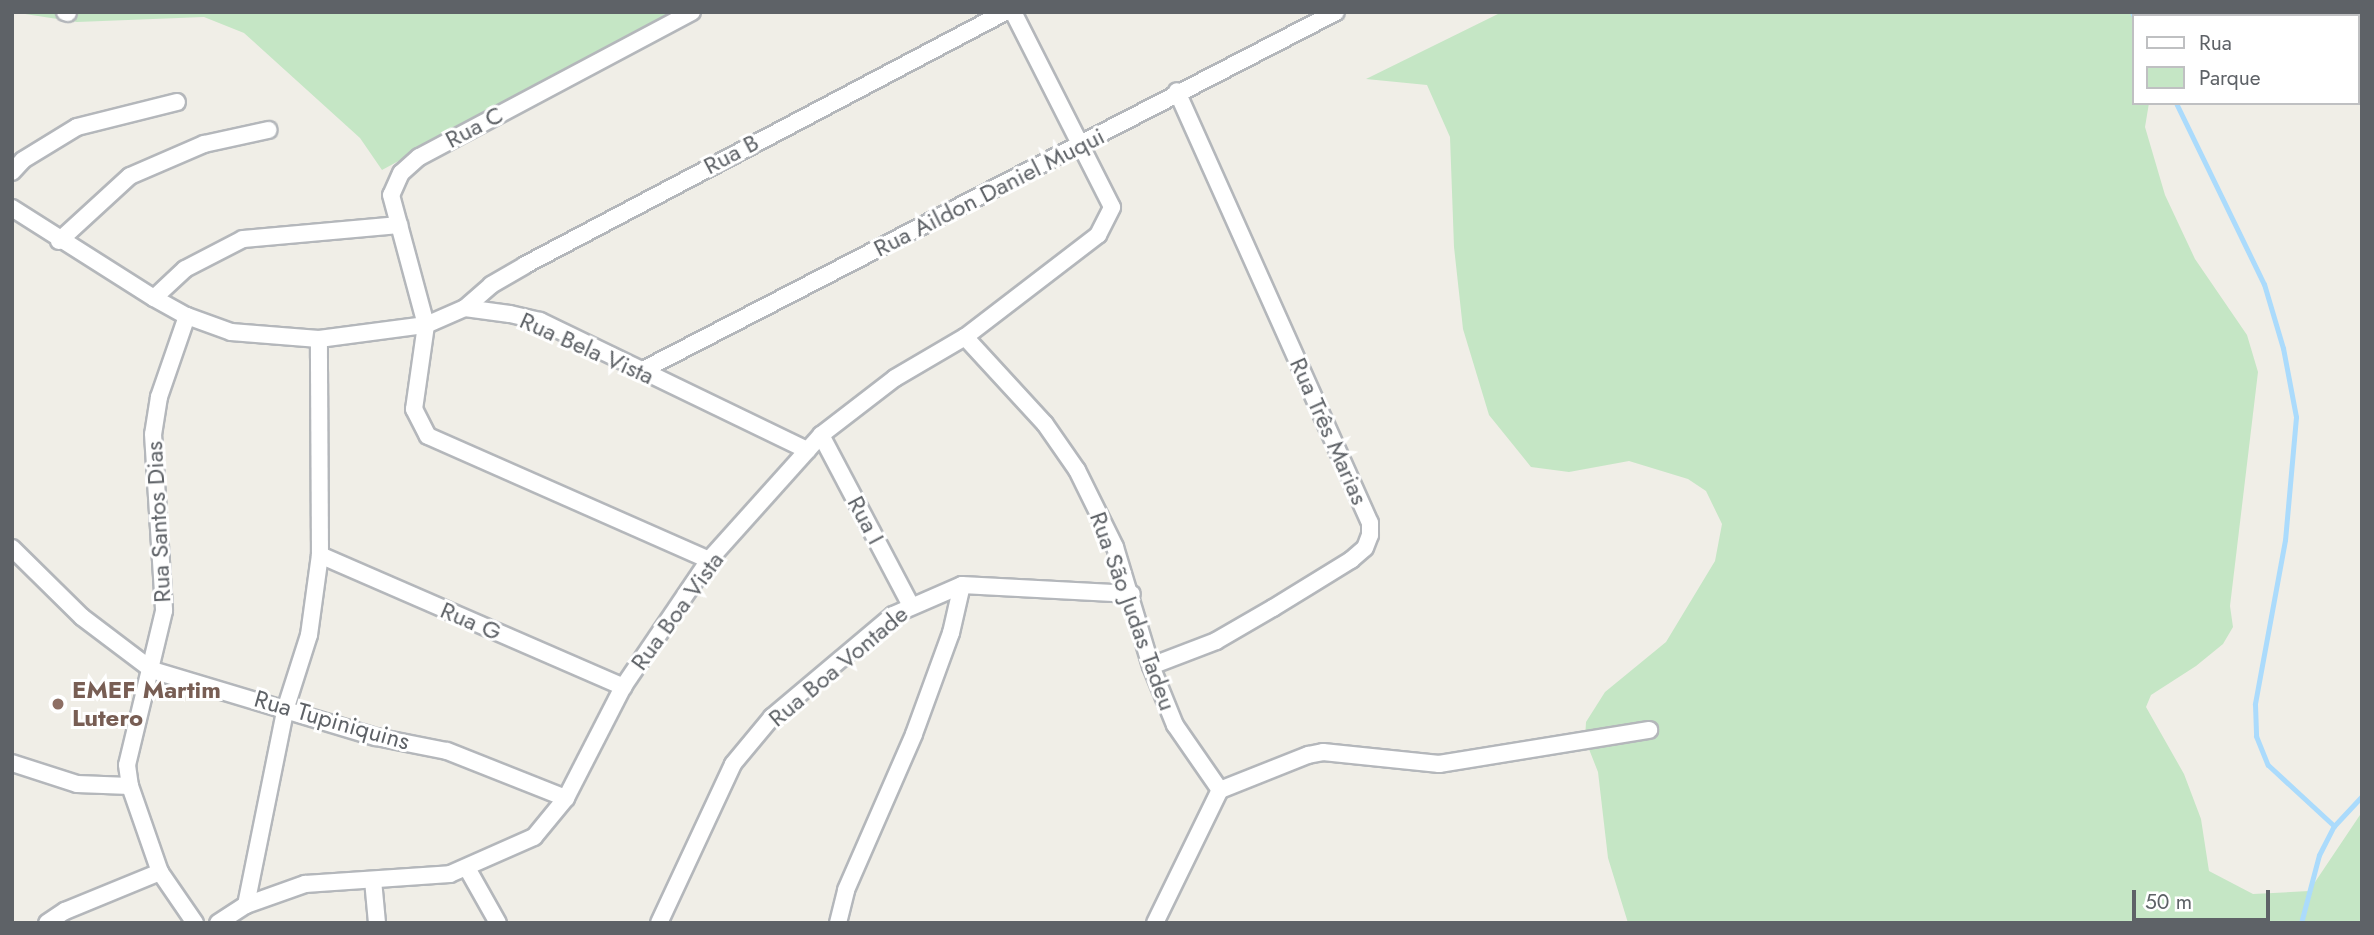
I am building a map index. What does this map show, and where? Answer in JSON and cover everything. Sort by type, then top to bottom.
[{"type":"street","name":"Rua C","points":[[426,325],[399,225],[393,187],[419,157],[691,12]]},
{"type":"street","name":"Rua B","points":[[465,308],[491,285],[525,265],[1005,12]]},
{"type":"street","points":[[1013,12],[1083,145]]},
{"type":"street","name":"Rua Aildon Daniel Muqui","points":[[641,371],[1083,145],[1177,91],[1336,12]]},
{"type":"street","name":"Rua Três Marias","points":[[1151,666],[1216,641],[1273,608],[1351,560],[1365,548],[1370,535],[1370,523],[1177,91]]},
{"type":"street","points":[[12,172],[23,160],[76,127],[177,102]]},
{"type":"street","points":[[59,242],[130,176],[204,144],[268,130]]},
{"type":"street","name":"Rua Boa Vista","points":[[218,923],[246,905],[315,882],[431,878],[467,868],[534,837],[566,798],[623,687],[709,560],[821,435],[895,377],[965,337],[1086,247],[1105,226],[1112,206],[1083,145]]},
{"type":"street","points":[[12,208],[59,242],[187,316],[256,337],[319,339],[426,325],[465,308]]},
{"type":"street","points":[[154,298],[185,269],[243,239],[399,225]]},
{"type":"street","name":"Rua Bela Vista","points":[[465,308],[540,321],[807,450]]},
{"type":"street","name":"Rua Santos Dias","points":[[187,316],[159,397],[153,434],[165,596],[152,670],[128,754],[130,786],[160,872],[195,923]]},
{"type":"street","points":[[426,325],[414,409],[428,436],[709,560]]},
{"type":"street","name":"Rua São Judas Tadeu","points":[[965,337],[1045,424],[1077,470],[1115,547],[1132,594],[1151,666],[1175,725],[1220,790]]},
{"type":"street","points":[[246,905],[286,707],[309,635],[320,555],[319,339]]},
{"type":"street","name":"Rua I","points":[[821,435],[910,604]]},
{"type":"street","name":"Rua Tupiniquins","points":[[12,548],[82,617],[152,670],[286,707],[376,737],[473,759],[566,798]]},
{"type":"street","name":"Rua G","points":[[320,555],[623,687]]},
{"type":"street","points":[[838,923],[846,890],[919,722],[951,633],[962,585]]},
{"type":"street","name":"Rua Boa Vontade","points":[[659,923],[733,765],[758,733],[835,662],[910,604],[962,585],[1132,594]]},
{"type":"street","points":[[1155,923],[1220,790],[1323,752],[1439,764],[1649,730]]},
{"type":"street","points":[[12,763],[77,784],[130,786]]},
{"type":"street","points":[[467,868],[499,923]]},
{"type":"street","points":[[47,923],[65,911],[160,872]]},
{"type":"street","points":[[373,880],[377,923]]},
{"type":"green space","points":[[12,12],[673,12],[382,170],[360,138],[244,33],[204,17],[77,22]]},
{"type":"green space","points":[[1502,12],[2134,12],[2132,105],[2149,105],[2145,127],[2165,195],[2195,259],[2247,335],[2258,372],[2230,606],[2233,627],[2223,644],[2196,666],[2151,695],[2146,707],[2184,774],[2201,819],[2209,871],[2253,894],[2309,891],[2362,812],[2362,923],[1628,923],[1608,858],[1598,772],[1585,739],[1586,722],[1605,692],[1666,642],[1715,561],[1722,524],[1706,491],[1688,479],[1629,461],[1569,472],[1531,467],[1489,415],[1463,329],[1454,247],[1450,137],[1427,85],[1366,79]]},
{"type":"waterway","points":[[2177,105],[2264,284],[2283,348],[2296,417],[2285,540],[2255,704],[2256,736],[2268,765],[2334,826]]},
{"type":"waterway","points":[[2301,923],[2319,855],[2334,826],[2362,796]]},
{"type":"place","name":"EMEF Martim Lutero","points":[[58,704]]}]
